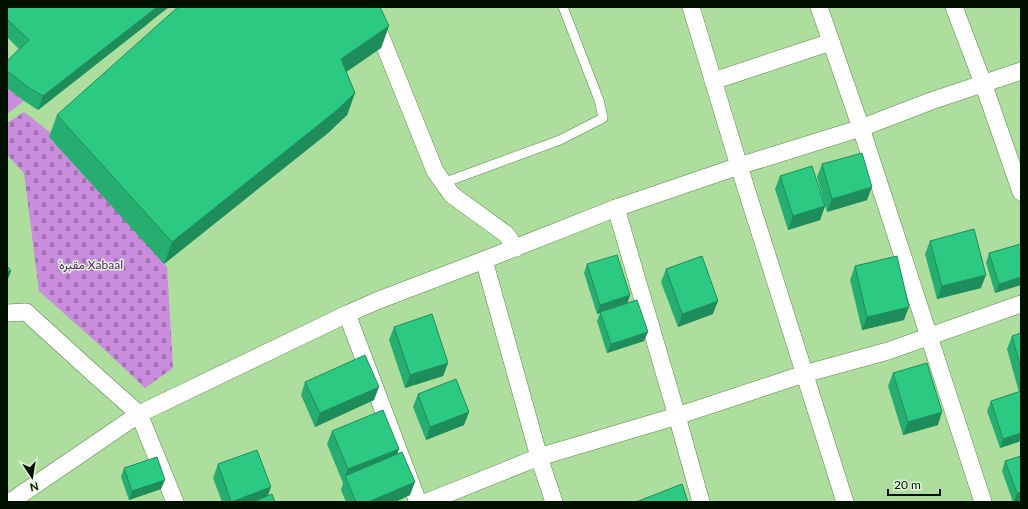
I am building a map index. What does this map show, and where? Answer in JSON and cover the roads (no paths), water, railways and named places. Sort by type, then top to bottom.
[{"type":"street","points":[[368,7],[435,171],[452,195],[506,234],[516,248]]},
{"type":"street","points":[[691,7],[804,374],[846,502]]},
{"type":"street","points":[[820,7],[930,336],[983,502]]},
{"type":"street","points":[[954,7],[983,83],[1021,192]]},
{"type":"street","points":[[713,80],[831,42]]},
{"type":"street","points":[[10,502],[139,414],[379,300],[616,208],[739,166],[861,128],[931,101],[1021,71]]},
{"type":"street","points":[[616,208],[701,502]]},
{"type":"street","points":[[484,260],[539,457],[554,502]]},
{"type":"street","points":[[427,502],[539,457],[676,416],[804,374],[888,351],[1021,304]]},
{"type":"street","points":[[7,313],[26,312],[139,414],[175,502]]},
{"type":"street","points":[[347,314],[418,502]]},
{"type":"lane","points":[[443,183],[560,140],[603,118],[599,100],[563,7]]},
{"type":"park label","name":"ْمقبره Xabaal","points":[[91,264]]}]
